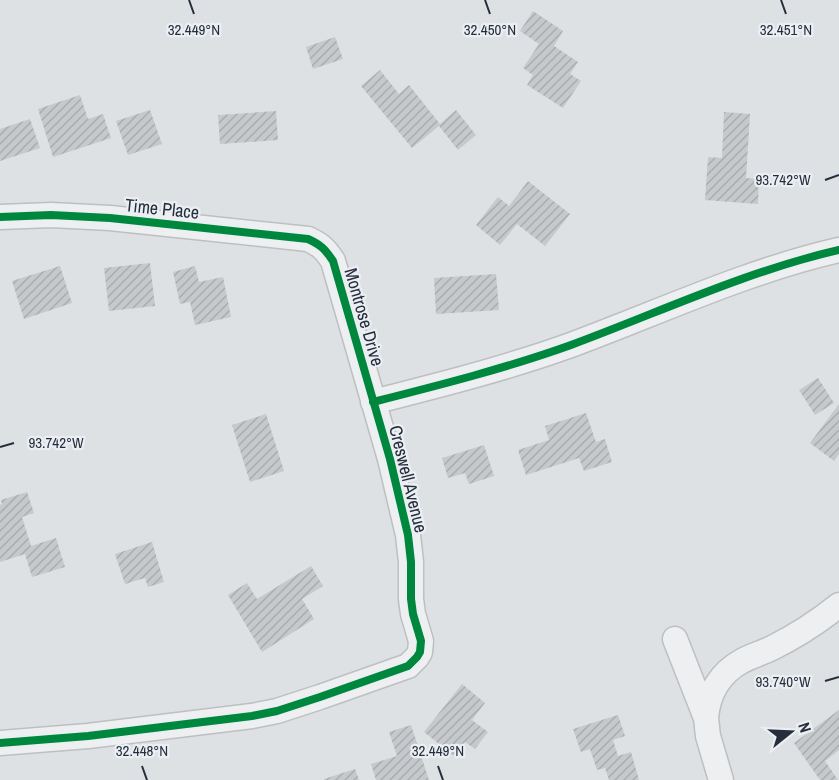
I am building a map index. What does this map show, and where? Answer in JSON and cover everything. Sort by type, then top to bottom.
[{"type":"street","name":"Time Place","points":[[0,217],[51,215],[110,219],[308,239],[320,244]]},
{"type":"street","name":"Montrose Drive","points":[[320,244],[333,261],[373,402]]},
{"type":"street","points":[[373,402],[459,380],[571,345],[749,276],[839,250]]},
{"type":"street","name":"Creswell Avenue","points":[[0,743],[88,736],[252,716],[277,711],[408,666],[420,652],[421,641],[411,600],[408,535],[390,459],[373,402]]},
{"type":"street","points":[[721,780],[708,736],[706,718],[713,688],[725,673],[741,662],[770,650],[796,635],[839,605]]},
{"type":"street","points":[[675,639],[706,718]]},
{"type":"building","points":[[533,11],[563,31],[554,46],[578,62],[570,74],[581,81],[563,108],[527,85],[533,75],[523,68],[539,44],[520,31]]},
{"type":"building","points":[[335,37],[343,59],[313,69],[306,47]]},
{"type":"building","points":[[380,70],[399,94],[409,85],[440,124],[456,110],[476,135],[458,150],[439,126],[412,148],[361,86]]},
{"type":"building","points":[[80,95],[88,119],[103,114],[111,138],[53,157],[38,109]]},
{"type":"building","points":[[150,110],[162,144],[128,155],[116,121]]},
{"type":"building","points":[[276,111],[278,140],[220,144],[218,115]]},
{"type":"building","points":[[724,112],[750,114],[746,178],[759,179],[758,204],[705,200],[708,157],[722,158]]},
{"type":"building","points":[[30,119],[40,148],[0,161],[0,129]]},
{"type":"building","points":[[528,181],[570,214],[545,246],[517,224],[500,245],[476,225],[498,197],[509,206]]},
{"type":"building","points":[[150,263],[155,306],[109,311],[104,268]]},
{"type":"building","points":[[60,266],[72,303],[24,319],[12,281]]},
{"type":"building","points":[[195,266],[199,282],[223,277],[231,317],[195,325],[190,302],[180,304],[173,272]]},
{"type":"building","points":[[496,274],[499,310],[436,314],[434,278]]},
{"type":"building","points":[[818,378],[834,403],[815,415],[799,390]]},
{"type":"building","points":[[839,404],[839,454],[834,461],[810,443]]},
{"type":"building","points":[[586,413],[596,442],[605,439],[612,462],[584,471],[579,458],[526,475],[518,450],[549,440],[545,426]]},
{"type":"building","points":[[266,414],[284,471],[250,482],[232,425]]},
{"type":"building","points":[[484,445],[494,476],[469,484],[465,473],[448,478],[442,458]]},
{"type":"building","points":[[27,492],[34,513],[22,517],[31,546],[56,538],[65,567],[32,577],[25,554],[0,562],[1,500]]},
{"type":"building","points":[[152,542],[164,582],[148,587],[145,578],[125,584],[115,554]]},
{"type":"building","points":[[311,566],[323,586],[302,599],[314,619],[262,652],[228,595],[247,583],[257,599]]},
{"type":"building","points":[[462,684],[485,703],[472,720],[488,732],[475,749],[465,742],[454,756],[424,732]]},
{"type":"building","points":[[839,710],[839,750],[825,761],[838,780],[820,780],[794,743]]},
{"type":"building","points":[[618,715],[625,736],[613,740],[618,756],[631,752],[639,780],[609,780],[605,768],[597,770],[590,749],[581,752],[573,729]]},
{"type":"building","points":[[411,725],[429,780],[376,780],[371,764],[397,756],[389,732]]},
{"type":"building","points":[[355,769],[359,780],[324,780],[324,779]]},
{"type":"cycle path","points":[[0,217],[51,215],[110,218],[308,239],[325,250],[333,261],[390,459],[408,535],[411,599],[421,641],[420,652],[408,666],[277,711],[88,736],[0,743]]},
{"type":"cycle path","points":[[373,402],[473,376],[547,353],[771,269],[839,250]]}]
